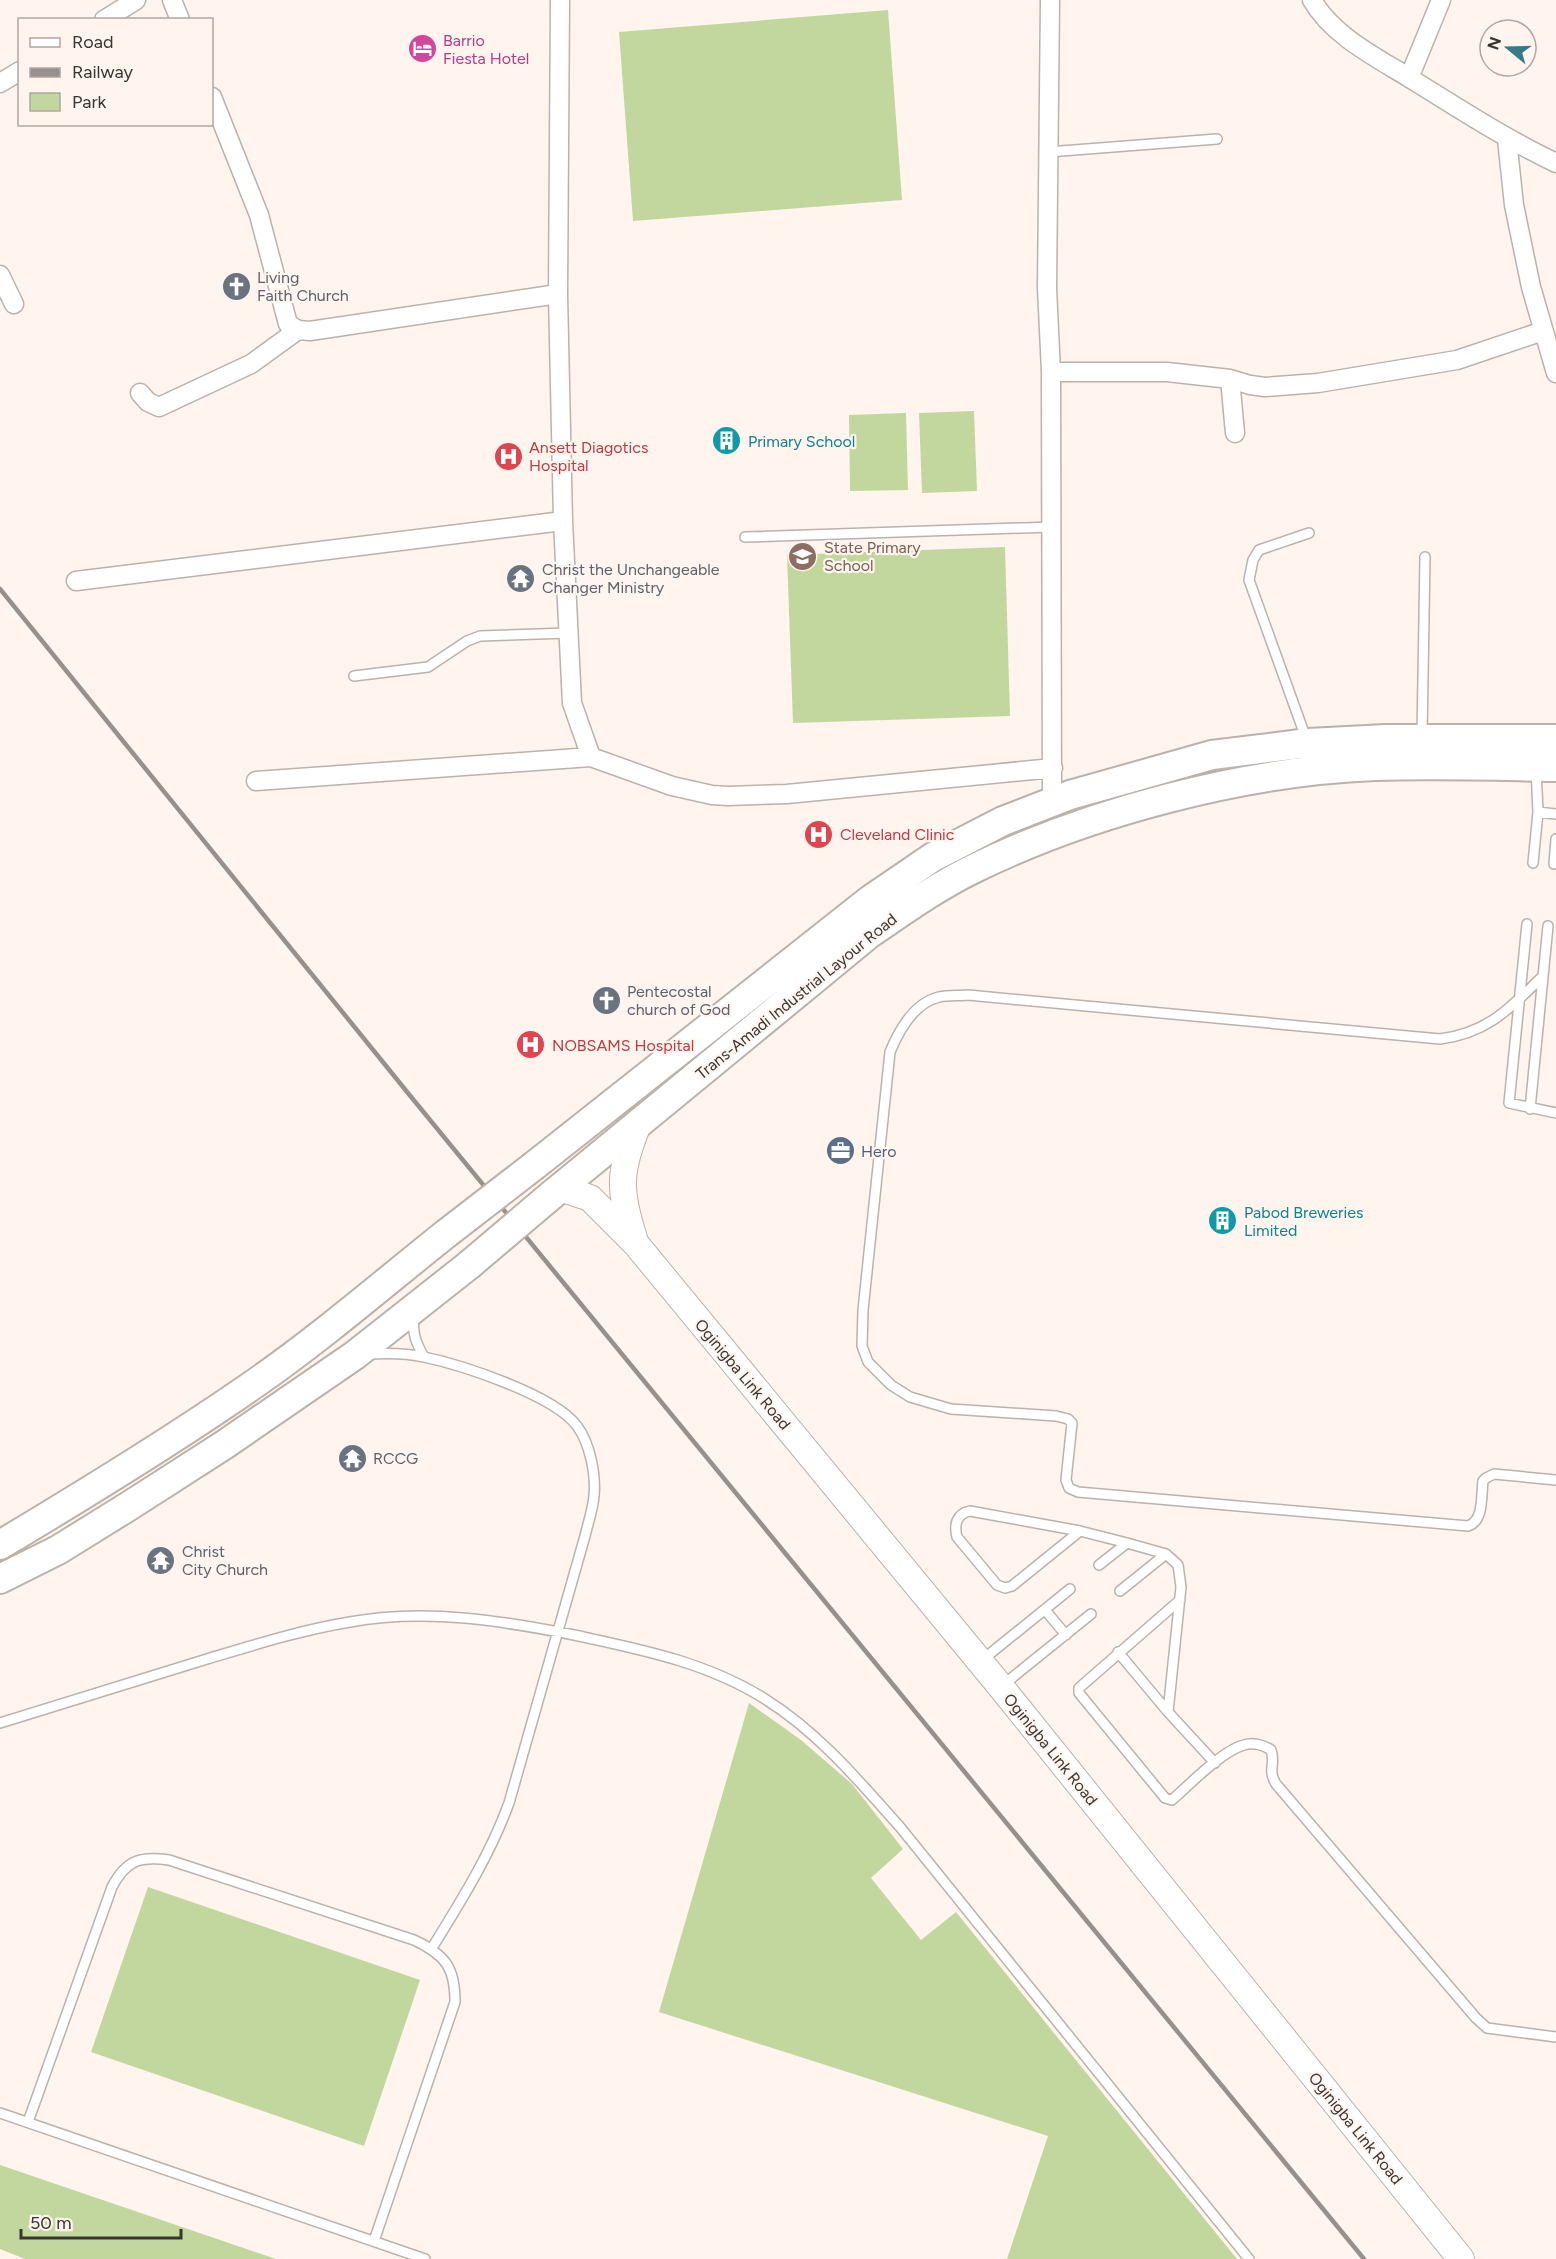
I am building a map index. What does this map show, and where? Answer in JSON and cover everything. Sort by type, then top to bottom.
[{"type":"main road","name":"Trans-Amadi Industrial Layour Road","points":[[0,1545],[84,1495],[259,1381],[870,900],[933,857],[1003,821],[1070,795],[1212,755],[1308,743],[1553,734]]},
{"type":"main road","name":"Trans-Amadi Industrial Layour Road","points":[[0,1578],[58,1550],[129,1506],[355,1355],[415,1310],[639,1122],[869,934],[940,887],[971,870],[1024,845],[1094,820],[1170,798],[1233,784],[1297,774],[1374,766],[1546,767]]},
{"type":"street","points":[[107,18],[136,0]]},
{"type":"street","points":[[172,0],[179,18]]},
{"type":"street","points":[[560,0],[558,294],[563,521],[572,704],[591,757]]},
{"type":"street","points":[[1050,0],[1047,288],[1051,372],[1052,802]]},
{"type":"street","points":[[1312,0],[1329,23],[1353,42],[1507,139],[1556,163]]},
{"type":"street","points":[[1409,78],[1441,0]]},
{"type":"street","points":[[0,82],[18,72]]},
{"type":"street","points":[[213,100],[259,215],[288,324],[298,330],[310,331],[558,294]]},
{"type":"street","points":[[1507,139],[1514,205],[1531,287],[1556,373]]},
{"type":"street","points":[[0,275],[14,304]]},
{"type":"street","points":[[140,393],[153,406],[159,407],[251,364],[298,330]]},
{"type":"street","points":[[1051,372],[1167,372],[1230,379],[1265,387],[1318,383],[1457,360],[1543,331]]},
{"type":"street","points":[[1230,379],[1235,433]]},
{"type":"street","points":[[76,580],[563,521]]},
{"type":"street","points":[[256,782],[591,757],[672,786],[712,795],[728,796],[787,794],[1053,768]]},
{"type":"street","points":[[636,1244],[626,1213],[622,1179],[626,1158],[639,1122]]},
{"type":"street","name":"Oginigba Link Road","points":[[557,1190],[590,1198],[636,1244],[980,1661],[1461,2259]]},
{"type":"lane","points":[[1048,152],[1217,139]]},
{"type":"lane","points":[[745,537],[1052,527]]},
{"type":"lane","points":[[1308,743],[1249,580],[1253,560],[1259,550],[1309,533]]},
{"type":"lane","points":[[1422,739],[1425,557]]},
{"type":"lane","points":[[354,676],[428,668],[467,641],[480,636],[568,633]]},
{"type":"lane","points":[[1533,863],[1538,812],[1546,767]]},
{"type":"lane","points":[[1538,812],[1556,814]]},
{"type":"lane","points":[[1554,864],[1556,839]]},
{"type":"lane","points":[[1527,924],[1509,1103],[1556,1113]]},
{"type":"lane","points":[[1530,1109],[1548,926]]},
{"type":"lane","points":[[1543,976],[1497,1018],[1474,1032],[1440,1039],[968,995],[939,997],[923,1005],[897,1033],[890,1053],[863,1310],[862,1346],[868,1362],[891,1385],[910,1397],[951,1409],[1056,1416],[1068,1419],[1072,1423],[1066,1480],[1069,1488],[1078,1492],[1468,1526],[1479,1519],[1483,1481],[1486,1478],[1494,1474],[1556,1480]]},
{"type":"lane","points":[[415,1310],[412,1329],[416,1343],[424,1357]]},
{"type":"lane","points":[[355,1355],[424,1357],[486,1376],[554,1405],[577,1426],[587,1447],[592,1470],[594,1496],[559,1632],[499,1830],[480,1869],[432,1948]]},
{"type":"lane","points":[[1080,1531],[1012,1587],[1005,1588],[997,1585],[957,1537],[955,1529],[957,1519],[962,1513],[970,1511],[1080,1531],[1166,1554],[1178,1565],[1181,1575],[1168,1712]]},
{"type":"lane","points":[[1099,1566],[1127,1543]]},
{"type":"lane","points":[[1120,1591],[1166,1554]]},
{"type":"lane","points":[[980,1661],[1071,1588]]},
{"type":"lane","points":[[1180,1600],[1083,1682],[1079,1688],[1079,1693],[1165,1798],[1172,1800],[1233,1749],[1246,1744],[1264,1745],[1271,1750],[1273,1757],[1271,1775],[1276,1784],[1476,2018],[1487,2028],[1556,2037]]},
{"type":"lane","points":[[1045,1610],[1066,1635]]},
{"type":"lane","points":[[1001,1687],[1091,1614]]},
{"type":"lane","points":[[0,1723],[297,1633],[351,1621],[396,1616],[430,1616],[490,1621],[559,1632],[636,1648],[686,1662],[728,1679],[764,1698],[795,1720],[854,1775],[900,1827],[1250,2259]]},
{"type":"lane","points":[[1118,1652],[1168,1712],[1215,1763]]},
{"type":"lane","points":[[28,2122],[112,1887],[120,1872],[131,1864],[149,1857],[169,1860],[414,1940],[432,1948],[448,1964],[455,1983],[455,2002],[374,2241]]},
{"type":"lane","points":[[0,2113],[425,2259]]},
{"type":"green space","points":[[888,10],[902,200],[633,221],[619,32]]},
{"type":"green space","points":[[974,411],[977,491],[922,493],[919,413]]},
{"type":"green space","points":[[906,413],[908,490],[850,491],[849,415]]},
{"type":"green space","points":[[1005,547],[1010,716],[793,723],[787,555]]},
{"type":"green space","points":[[749,1703],[801,1740],[852,1784],[903,1849],[871,1878],[921,1940],[956,1912],[1237,2259],[1007,2259],[1048,2136],[659,2012]]},
{"type":"green space","points":[[148,1887],[420,1980],[364,2146],[91,2052]]},
{"type":"green space","points":[[0,2165],[276,2259],[25,2259],[0,2249]]},
{"type":"railway","points":[[0,589],[412,1098],[1364,2259]]},
{"type":"place","name":"Barrio Fiesta Hotel","points":[[422,49]]},
{"type":"place","name":"Living Faith Church","points":[[236,286]]},
{"type":"place","name":"Primary School","points":[[727,441]]},
{"type":"place","name":"Ansett Diagotics Hospital","points":[[508,456]]},
{"type":"place","name":"State Primary School","points":[[803,556]]},
{"type":"place","name":"Christ the Unchangeable Changer Ministry","points":[[521,578]]},
{"type":"place","name":"Cleveland Clinic","points":[[819,834]]},
{"type":"place","name":"Pentecostal church of God","points":[[606,1000]]},
{"type":"place","name":"NOBSAMS Hospital","points":[[531,1045]]},
{"type":"place","name":"Hero","points":[[840,1151]]},
{"type":"place","name":"Pabod Breweries Limited","points":[[1223,1221]]},
{"type":"place","name":"RCCG","points":[[352,1458]]},
{"type":"place","name":"Christ City Church","points":[[161,1560]]}]
